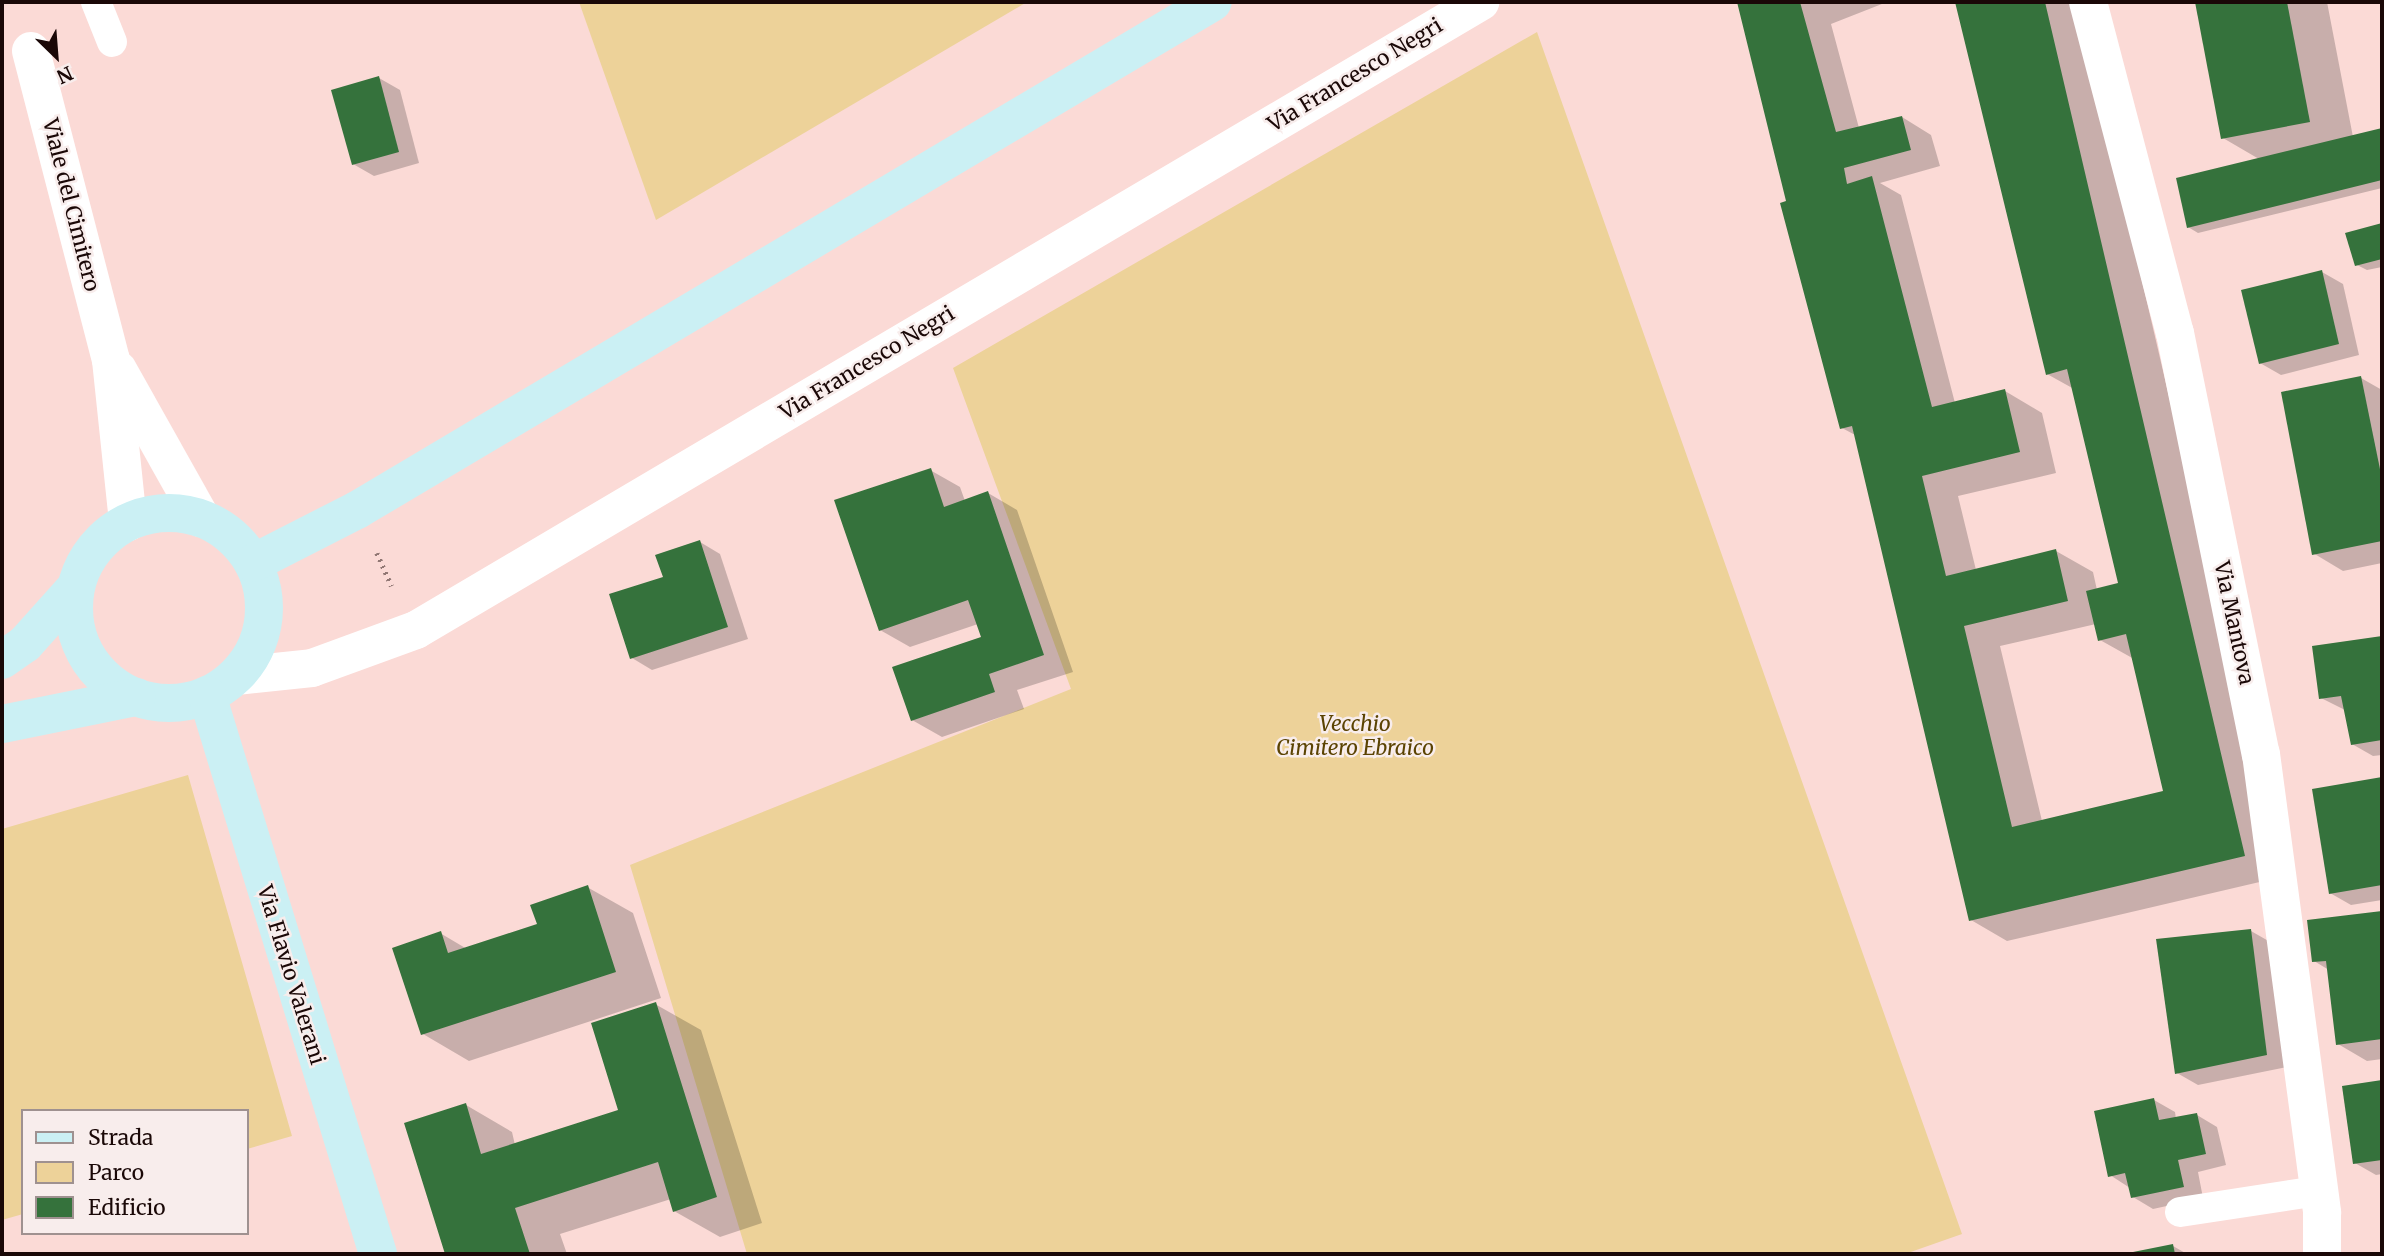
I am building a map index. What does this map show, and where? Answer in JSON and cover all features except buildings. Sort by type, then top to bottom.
[{"type":"main road","points":[[253,563],[357,510],[1213,2]]},
{"type":"main road","points":[[177,513],[201,518],[222,528],[240,544],[253,563],[262,589],[264,616],[258,642],[221,685],[184,702],[159,702],[135,697],[111,684],[92,666],[79,641],[73,615],[75,588],[82,568],[100,541],[128,522],[152,514],[177,513]]},
{"type":"main road","points":[[2,660],[25,643],[75,588]]},
{"type":"main road","name":"Via Flavio Valerani","points":[[221,685],[378,1254]]},
{"type":"main road","points":[[2,724],[135,697]]},
{"type":"street","name":"Via Francesco Negri","points":[[221,685],[312,668],[416,630],[1480,2]]},
{"type":"street","name":"Via Mantova","points":[[2088,2],[2175,334],[2261,754],[2318,1191],[2322,1254]]},
{"type":"street","name":"Viale del Cimitero","points":[[32,51],[111,360],[128,522]]},
{"type":"street","name":"Viale del Cimitero","points":[[111,360],[201,518]]},
{"type":"lane","points":[[96,2],[111,42]]},
{"type":"lane","points":[[2179,1212],[2318,1191]]},
{"type":"path","points":[[357,510],[416,630]]},
{"type":"green space","points":[[579,2],[1027,2],[656,220]]},
{"type":"green space","name":"Vecchio Cimitero Ebraico","points":[[1537,32],[1962,1234],[1905,1254],[747,1254],[630,865],[1071,689],[953,368]]},
{"type":"green space","points":[[188,775],[292,1136],[248,1149],[248,1109],[21,1109],[21,1215],[2,1220],[2,829]]}]
